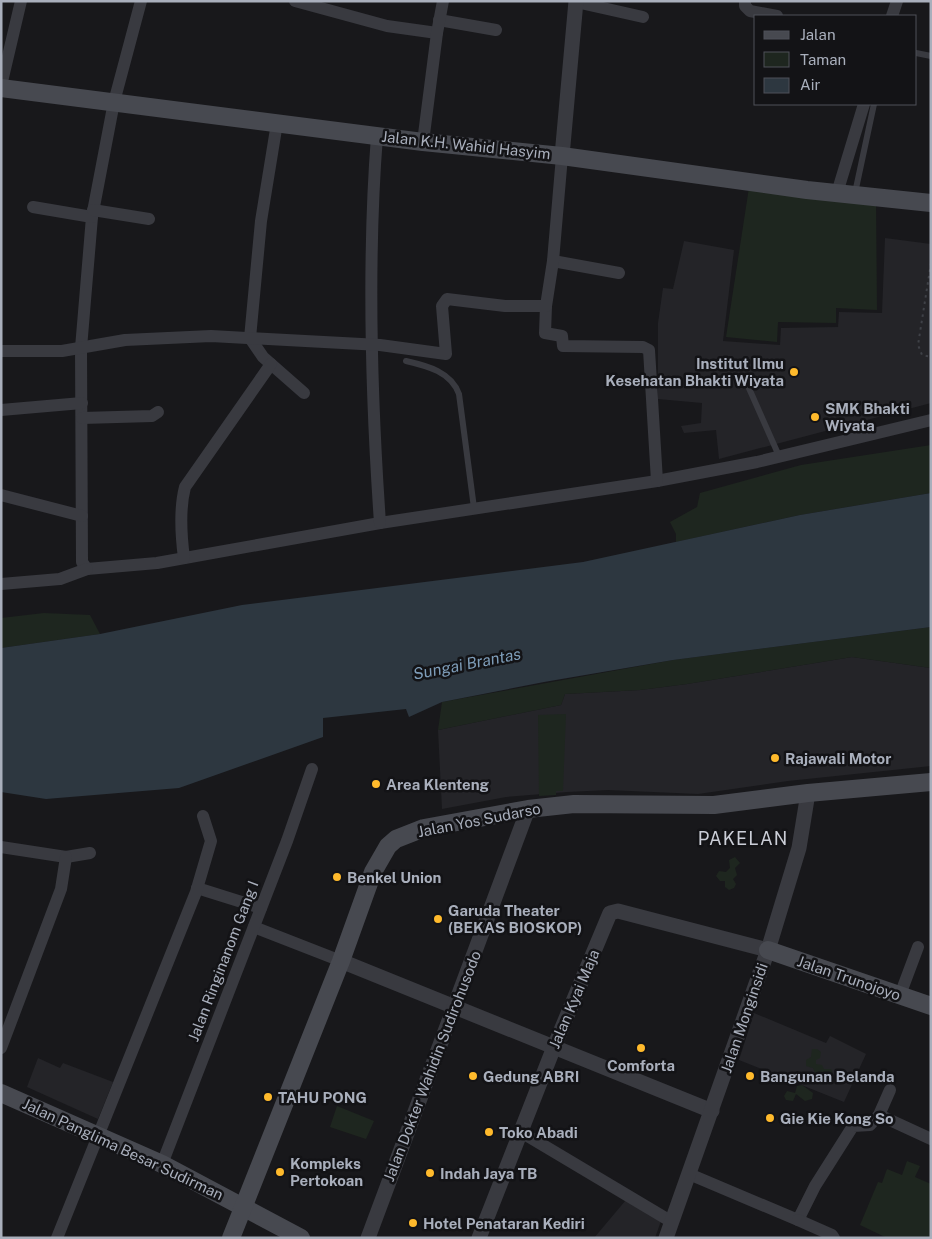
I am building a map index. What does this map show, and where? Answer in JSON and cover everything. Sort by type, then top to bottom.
[{"type":"main road","name":"Jalan K.H. Wahid Hasyim","points":[[1,87],[423,142],[562,156],[931,204]]},
{"type":"main road","name":"Jalan Yos Sudarso","points":[[231,1238],[341,961],[373,872],[388,846],[396,839],[424,828],[528,809],[574,804],[714,805],[808,793],[931,782]]},
{"type":"main road","name":"Jalan Trunojoyo","points":[[768,950],[931,1006]]},
{"type":"main road","name":"Jalan Panglima Besar Sudirman","points":[[1,1093],[162,1164],[301,1238]]},
{"type":"street","points":[[1,87],[21,1]]},
{"type":"street","points":[[87,569],[82,562],[81,348],[92,213],[114,102],[141,1]]},
{"type":"street","points":[[295,1],[315,4],[387,26],[496,30]]},
{"type":"street","points":[[423,142],[443,1]]},
{"type":"street","points":[[745,1],[745,6],[750,11],[771,15]]},
{"type":"street","points":[[892,15],[896,1]]},
{"type":"street","points":[[643,17],[576,2],[553,261],[546,306],[545,333],[562,336],[562,346],[643,348],[649,350],[657,481]]},
{"type":"street","points":[[836,193],[864,105]]},
{"type":"street","points":[[278,123],[261,221],[250,338],[257,350],[304,393]]},
{"type":"street","points":[[377,136],[371,218],[372,346],[380,523]]},
{"type":"street","points":[[33,207],[149,219]]},
{"type":"street","points":[[553,261],[619,272]]},
{"type":"street","points":[[1,351],[62,351],[106,342],[149,338],[250,338],[372,346],[446,354],[442,306],[447,299],[505,306],[546,306]]},
{"type":"street","points":[[184,558],[181,526],[182,498],[185,487],[271,364]]},
{"type":"street","points":[[1,410],[82,403]]},
{"type":"street","points":[[82,418],[152,416],[158,412]]},
{"type":"street","points":[[1,584],[60,579],[87,569],[157,563],[380,523],[657,481],[779,456],[931,420]]},
{"type":"street","points":[[1,495],[82,516]]},
{"type":"street","name":"Jalan Ringinanom Gang I","points":[[162,1164],[254,928],[312,769]]},
{"type":"street","name":"Jalan Monginsidi","points":[[666,1238],[768,950],[798,848],[808,793]]},
{"type":"street","name":"Jalan Dokter Wahidin Sudirohusodo","points":[[368,1238],[528,809]]},
{"type":"street","points":[[57,1238],[197,888],[211,841],[203,816]]},
{"type":"street","points":[[1,847],[66,857],[90,853]]},
{"type":"street","points":[[1,1048],[61,889],[66,857]]},
{"type":"street","points":[[197,888],[261,908]]},
{"type":"street","name":"Jalan Kyai Maja","points":[[479,1238],[554,1047],[610,913],[614,910],[768,950]]},
{"type":"street","points":[[254,928],[341,961],[712,1111]]},
{"type":"street","points":[[900,995],[918,948]]},
{"type":"street","points":[[798,1220],[815,1186],[853,1126],[870,1124],[879,1115],[890,1090]]},
{"type":"street","points":[[879,1115],[931,1139]]},
{"type":"street","points":[[521,1132],[672,1222]]},
{"type":"street","points":[[690,1174],[836,1237]]},
{"type":"lane","points":[[917,53],[931,56]]},
{"type":"lane","points":[[855,195],[874,105]]},
{"type":"lane","points":[[406,361],[424,365],[438,371],[456,385],[459,394],[474,508]]},
{"type":"lane","points":[[748,386],[779,456]]},
{"type":"path","points":[[931,263],[918,345],[922,355],[931,357]]},
{"type":"shaded area","name":"Institut Ilmu Kesehatan Bhakti Wiyata","points":[[885,238],[931,244],[931,403],[719,459],[716,430],[684,433],[681,426],[701,423],[702,403],[658,399],[658,323],[663,288],[673,289],[684,241],[734,250],[723,341],[780,345],[781,328],[838,327],[839,312],[882,313]]},
{"type":"shaded area","points":[[852,657],[931,668],[931,766],[788,781],[698,794],[608,790],[567,792],[506,797],[442,809],[438,730],[561,705],[565,694],[640,690],[687,684]]},
{"type":"shaded area","points":[[754,1013],[826,1043],[830,1036],[866,1054],[844,1102],[739,1060]]},
{"type":"shaded area","points":[[38,1058],[60,1068],[63,1063],[113,1082],[98,1119],[27,1087]]},
{"type":"shaded area","points":[[626,1200],[662,1218],[655,1238],[594,1238]]},
{"type":"green space","points":[[750,181],[876,199],[877,310],[836,308],[836,323],[778,322],[777,342],[726,337]]},
{"type":"green space","points":[[931,445],[931,493],[800,515],[676,542],[676,534],[670,522],[697,507],[700,493],[801,465]]},
{"type":"green space","points":[[44,613],[90,615],[100,634],[1,648],[1,618]]},
{"type":"green space","points":[[931,627],[931,668],[852,657],[687,684],[640,690],[565,694],[561,705],[438,730],[442,702],[673,660]]},
{"type":"green space","points":[[566,714],[563,791],[556,791],[556,795],[539,796],[538,715]]},
{"type":"green space","points":[[735,857],[740,863],[735,868],[737,875],[733,879],[736,884],[734,888],[729,890],[725,887],[725,881],[720,881],[716,876],[719,871],[726,872],[730,868],[729,860]]},
{"type":"green space","points":[[812,1049],[817,1049],[821,1052],[820,1058],[816,1060],[816,1064],[822,1065],[824,1069],[831,1069],[833,1074],[831,1079],[825,1079],[822,1074],[816,1075],[813,1068],[806,1066],[806,1060],[811,1057]]},
{"type":"green space","points":[[802,1085],[813,1093],[812,1099],[805,1101],[796,1094],[793,1101],[786,1100],[784,1096],[787,1091],[795,1093],[797,1086]]},
{"type":"green space","points":[[337,1106],[374,1121],[366,1139],[330,1127]]},
{"type":"green space","points":[[907,1161],[920,1166],[915,1177],[931,1184],[931,1238],[887,1238],[860,1225],[878,1182],[882,1183],[887,1169],[902,1175]]},
{"type":"water","name":"Sungai Brantas","points":[[931,493],[931,627],[673,660],[544,682],[442,702],[409,717],[406,709],[323,718],[323,737],[179,788],[46,799],[1,792],[1,648],[100,634],[242,605],[583,562],[800,515]]},
{"type":"place","name":"Institut Ilmu Kesehatan Bhakti Wiyata","points":[[794,372]]},
{"type":"place","name":"SMK Bhakti Wiyata","points":[[815,417]]},
{"type":"place","name":"Rajawali Motor","points":[[775,758]]},
{"type":"place","name":"Area Klenteng","points":[[376,784]]},
{"type":"place","name":"Benkel Union","points":[[337,877]]},
{"type":"place","name":"Garuda Theater (BEKAS BIOSKOP)","points":[[438,919]]},
{"type":"place","name":"Comforta","points":[[641,1048]]},
{"type":"place","name":"Gedung ABRI","points":[[473,1076]]},
{"type":"place","name":"Bangunan Belanda","points":[[750,1076]]},
{"type":"place","name":"TAHU PONG","points":[[268,1097]]},
{"type":"place","name":"Gie Kie Kong So","points":[[770,1118]]},
{"type":"place","name":"Toko Abadi","points":[[489,1132]]},
{"type":"place","name":"Kompleks Pertokoan","points":[[280,1172]]},
{"type":"place","name":"Indah Jaya TB","points":[[430,1173]]},
{"type":"place","name":"Hotel Penataran Kediri","points":[[413,1223]]},
{"type":"district","name":"PAKELAN","points":[[743,838]]}]
